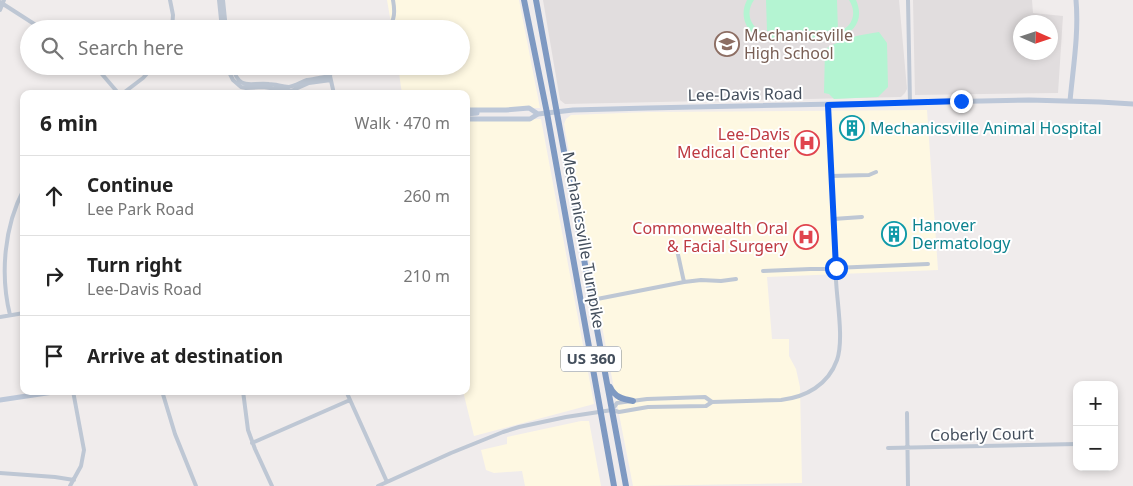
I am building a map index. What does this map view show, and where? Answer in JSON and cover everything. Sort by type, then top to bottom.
[{"type":"highway","name":"Mechanicsville Turnpike","points":[[524,0],[547,113],[614,486]]},
{"type":"highway","name":"Mechanicsville Turnpike","points":[[536,0],[626,486]]},
{"type":"highway","points":[[606,381],[617,397],[633,401]]},
{"type":"main road","points":[[1070,101],[1076,44],[1076,0]]},
{"type":"main road","name":"Lee-Davis Road","points":[[470,119],[530,119],[538,114],[557,112],[648,108],[971,101],[1070,101],[1133,104]]},
{"type":"main road","name":"Lee-Davis Road","points":[[470,110],[529,108],[538,114]]},
{"type":"main road","points":[[470,113],[487,110]]},
{"type":"main road","points":[[0,400],[33,395]]},
{"type":"street","points":[[170,0],[173,20]]},
{"type":"street","points":[[218,0],[221,20]]},
{"type":"street","points":[[223,0],[225,20]]},
{"type":"street","points":[[393,0],[393,20]]},
{"type":"street","points":[[908,0],[910,103]]},
{"type":"street","points":[[0,10],[2,2],[29,20]]},
{"type":"street","points":[[103,75],[117,90]]},
{"type":"street","points":[[126,90],[146,75]]},
{"type":"street","points":[[230,75],[241,87],[263,87],[284,90]]},
{"type":"street","points":[[236,75],[240,81],[250,85],[268,84],[289,87],[305,81],[331,78]]},
{"type":"street","points":[[331,75],[333,90]]},
{"type":"street","points":[[293,90],[309,83],[331,78]]},
{"type":"street","points":[[378,486],[452,453],[503,432],[523,426],[601,411],[612,410],[619,412],[648,407],[706,406],[712,402],[790,399],[816,388],[827,378],[835,365],[840,348],[828,105]]},
{"type":"street","points":[[831,176],[869,175],[876,172]]},
{"type":"street","points":[[10,315],[6,306],[4,288],[4,250],[12,218],[20,199]]},
{"type":"street","points":[[834,219],[862,217]]},
{"type":"street","points":[[677,250],[684,282]]},
{"type":"street","points":[[764,271],[928,264]]},
{"type":"street","points":[[592,300],[684,282],[701,280],[722,281],[736,278]]},
{"type":"street","points":[[0,317],[20,314]]},
{"type":"street","points":[[70,486],[81,466],[84,450],[74,395]]},
{"type":"street","points":[[163,395],[174,434],[196,486]]},
{"type":"street","points":[[243,395],[246,422],[252,443],[272,486]]},
{"type":"street","points":[[348,395],[387,482]]},
{"type":"street","points":[[612,410],[617,403],[667,398],[705,397],[712,402]]},
{"type":"street","points":[[252,443],[350,400]]},
{"type":"street","points":[[907,413],[908,486]]},
{"type":"street","name":"Coberly Court","points":[[888,448],[1073,444]]},
{"type":"street","points":[[0,473],[74,480]]},
{"type":"shaded area","points":[[387,0],[519,0],[540,108],[470,108],[470,90],[401,90],[399,75],[470,75],[470,20],[390,20]]},
{"type":"shaded area","name":"Mechanicsville High School","points":[[543,0],[899,0],[907,89],[901,97],[565,104],[560,100]]},
{"type":"shaded area","points":[[913,0],[1032,0],[1033,13],[1053,15],[1013,15],[1013,60],[1058,60],[1058,16],[1063,16],[1058,93],[915,95]]},
{"type":"shaded area","points":[[927,110],[938,270],[767,277],[772,339],[789,339],[789,356],[796,369],[800,387],[802,483],[633,486],[579,208],[564,124],[566,119],[571,115],[649,112]]},
{"type":"shaded area","points":[[470,118],[541,119],[594,404],[474,436],[464,395],[470,395]]},
{"type":"shaded area","points":[[581,421],[589,421],[601,486],[525,486],[522,471],[494,473],[486,470],[481,450],[507,444],[507,437]]},
{"type":"green space","points":[[747,0],[754,0],[751,5],[750,19],[755,27],[764,33],[835,33],[841,31],[852,20],[853,10],[849,0],[856,0],[859,18],[857,24],[850,32],[838,38],[749,40],[749,34],[752,33],[745,21],[744,13]]},
{"type":"green space","points":[[766,0],[837,0],[838,31],[767,31]]},
{"type":"green space","points":[[879,32],[887,43],[888,87],[878,97],[834,99],[829,94],[824,93],[825,49],[851,37]]},
{"type":"place","name":"Mechanicsville High School","points":[[727,44]]},
{"type":"place","name":"Mechanicsville Animal Hospital","points":[[852,128]]},
{"type":"place","name":"Lee-Davis Medical Center","points":[[807,143]]},
{"type":"place","name":"Hanover Dermatology","points":[[894,234]]},
{"type":"place","name":"Commonwealth Oral & Facial Surgery","points":[[806,237]]},
{"type":"route","points":[[836,268],[828,105],[961,101]]}]
